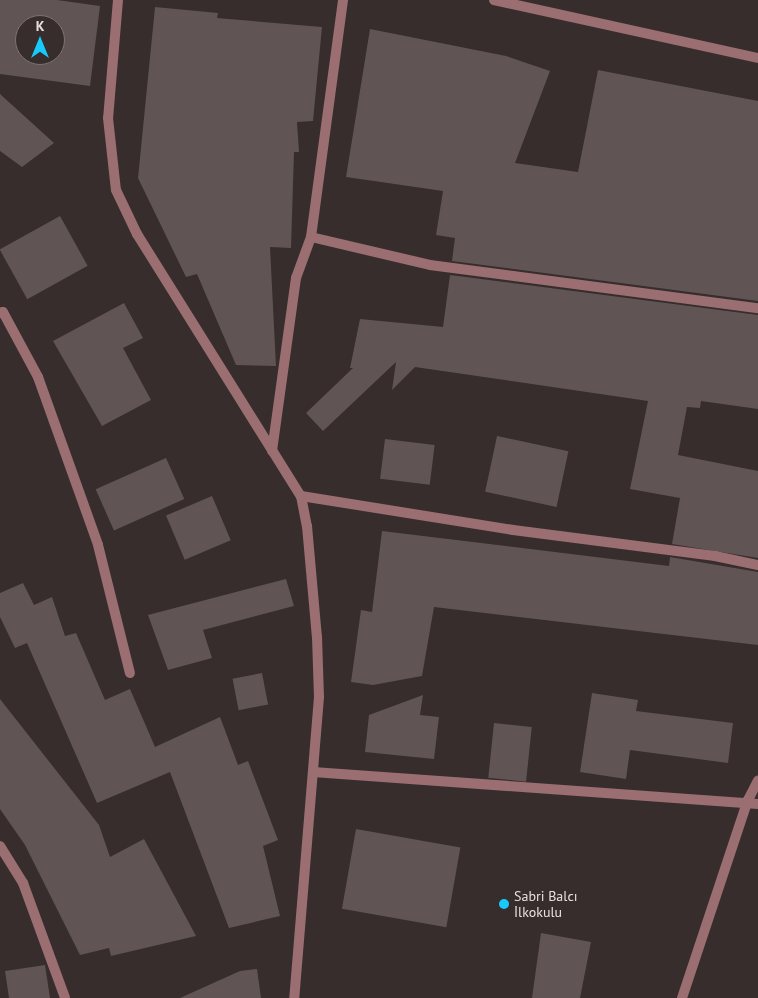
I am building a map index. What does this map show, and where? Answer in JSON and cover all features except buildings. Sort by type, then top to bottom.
[{"type":"street","points":[[118,0],[108,118],[116,190],[137,234],[301,496],[307,526],[317,637],[319,697],[294,998]]},
{"type":"street","points":[[272,451],[296,278],[311,237],[343,0]]},
{"type":"street","points":[[494,0],[758,58]]},
{"type":"street","points":[[311,237],[430,265],[758,308]]},
{"type":"street","points":[[0,314],[3,312],[38,377],[98,545],[130,673]]},
{"type":"street","points":[[301,496],[513,530],[715,556],[758,565]]},
{"type":"street","points":[[313,772],[753,802]]},
{"type":"street","points":[[682,998],[753,802],[758,780]]},
{"type":"street","points":[[0,846],[23,883],[65,998]]},
{"type":"place","name":"Sabri Balcı İlkokulu","points":[[504,904]]}]
